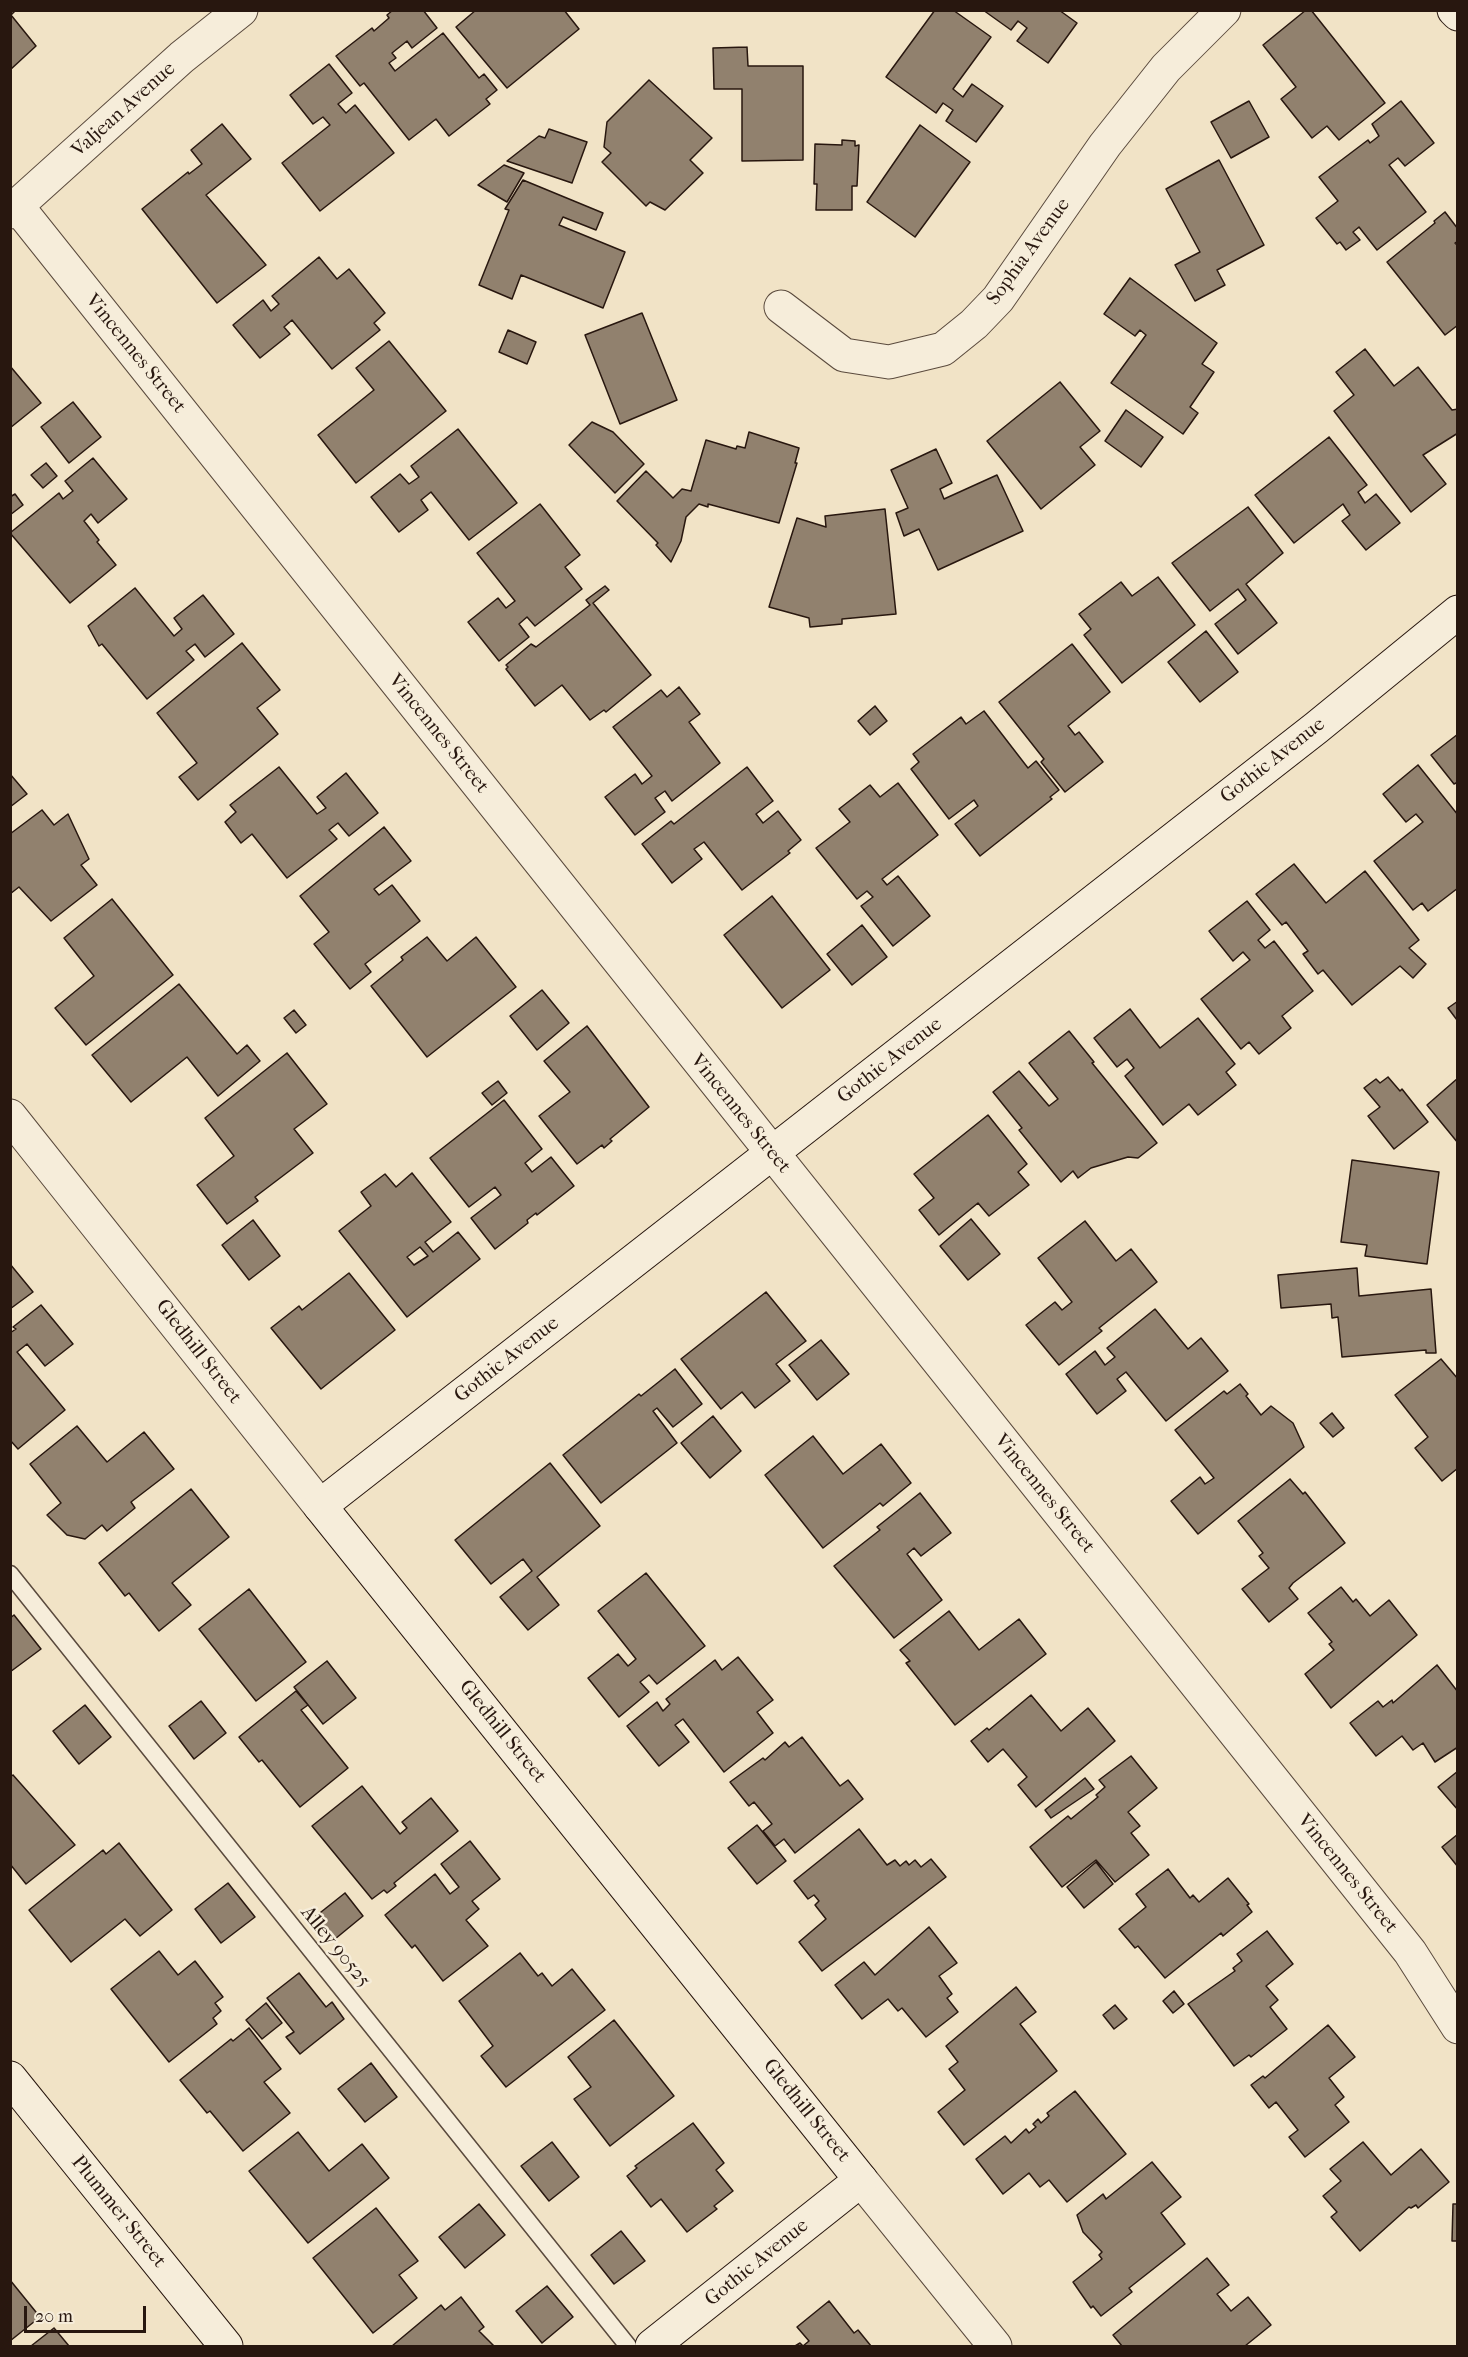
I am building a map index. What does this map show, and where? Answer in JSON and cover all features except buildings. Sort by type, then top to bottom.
[{"type":"street","name":"Valjean Avenue","points":[[14,209],[182,57],[240,10]]},
{"type":"street","name":"Sophia Avenue","points":[[781,307],[844,355],[889,362],[943,349],[975,324],[998,298],[1105,145],[1166,68],[1224,10]]},
{"type":"street","points":[[1454,10],[1458,14]]},
{"type":"street","name":"Vincennes Street","points":[[14,209],[1410,1952],[1458,2027]]},
{"type":"street","name":"Gothic Avenue","points":[[320,1506],[1316,728],[1458,612]]},
{"type":"street","name":"Gledhill Street","points":[[10,1116],[320,1506],[995,2346]]},
{"type":"street","name":"Plummer Street","points":[[10,2078],[226,2346]]},
{"type":"street","name":"Gothic Avenue","points":[[652,2346],[861,2180]]},
{"type":"lane","name":"Alley 90525","points":[[10,1574],[628,2346]]}]
